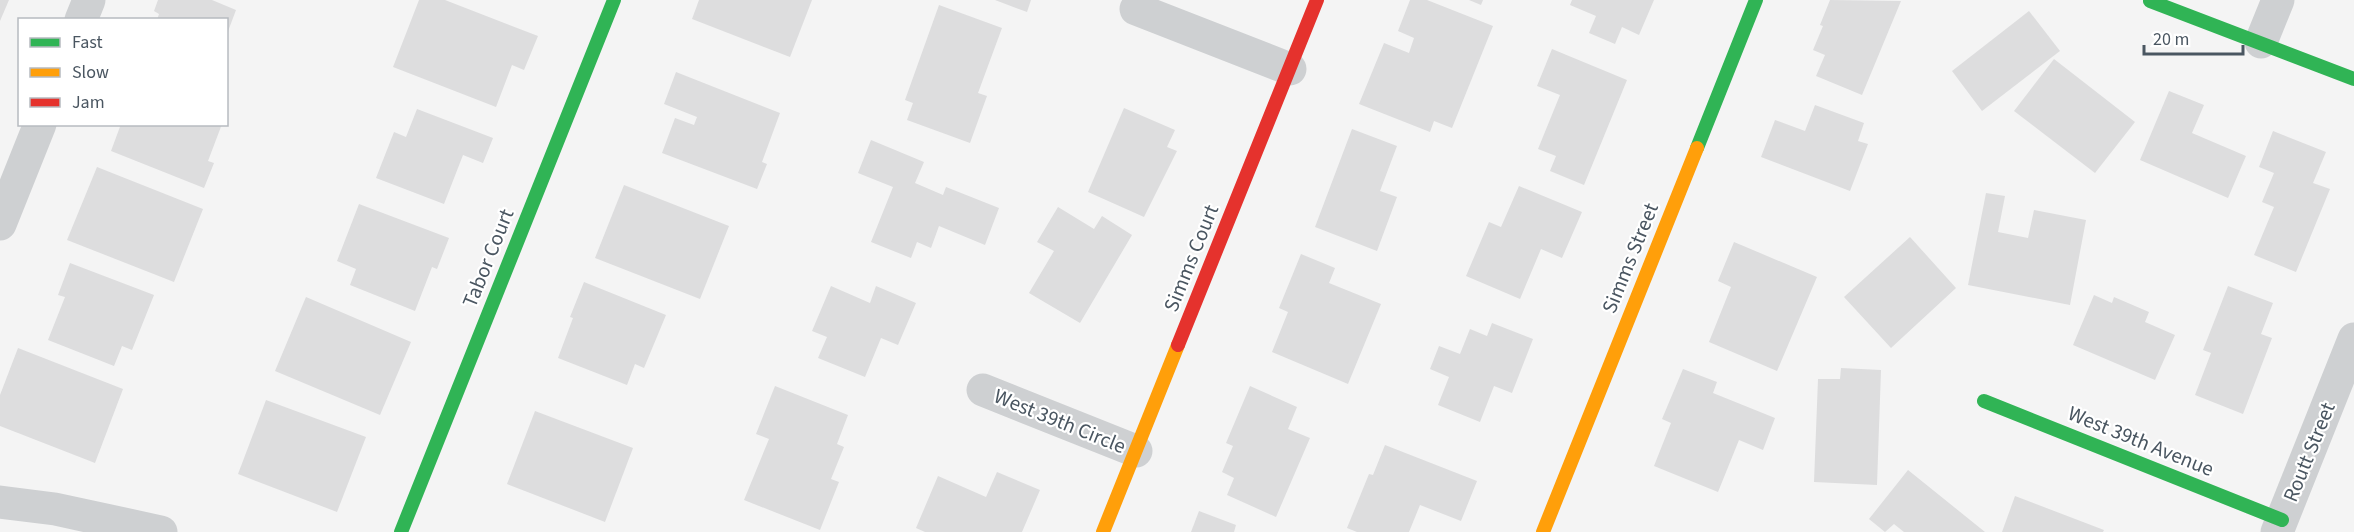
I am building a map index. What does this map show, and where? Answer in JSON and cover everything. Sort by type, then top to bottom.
[{"type":"street","points":[[82,18],[89,0]]},
{"type":"street","name":"Tabor Court","points":[[401,532],[614,0]]},
{"type":"street","name":"Simms Court","points":[[1103,532],[1317,0]]},
{"type":"street","name":"Simms Street","points":[[1543,532],[1756,0]]},
{"type":"street","points":[[2261,42],[2278,0]]},
{"type":"street","points":[[2150,1],[2261,42],[2354,80]]},
{"type":"street","points":[[1136,9],[1290,69]]},
{"type":"street","points":[[0,225],[39,126]]},
{"type":"street","name":"Routt Street","points":[[2279,526],[2354,339]]},
{"type":"street","name":"West 39th Circle","points":[[983,390],[1136,451]]},
{"type":"street","name":"West 39th Avenue","points":[[1984,401],[2279,526]]},
{"type":"street","points":[[0,502],[55,509],[161,532]]},
{"type":"building","points":[[0,0],[9,0],[0,21]]},
{"type":"building","points":[[158,0],[212,0],[236,10],[228,31],[228,18],[158,18],[159,14],[154,11]]},
{"type":"building","points":[[419,0],[445,0],[538,36],[524,70],[512,65],[496,107],[393,67]]},
{"type":"building","points":[[699,0],[812,0],[790,57],[692,19]]},
{"type":"building","points":[[995,0],[1031,0],[1027,12]]},
{"type":"building","points":[[1410,0],[1427,0],[1493,26],[1452,128],[1434,121],[1430,132],[1359,104],[1384,43],[1409,53],[1414,38],[1398,31]]},
{"type":"building","points":[[1469,0],[1483,0],[1481,5]]},
{"type":"building","points":[[1572,0],[1654,0],[1639,35],[1622,27],[1615,44],[1589,33],[1596,16],[1570,5]]},
{"type":"building","points":[[1830,0],[1901,1],[1862,95],[1816,76],[1825,55],[1813,50]]},
{"type":"building","points":[[939,5],[1002,28],[978,93],[987,96],[970,143],[907,120],[913,103],[905,100]]},
{"type":"building","points":[[2029,11],[2060,51],[1982,111],[1952,71]]},
{"type":"building","points":[[1552,49],[1627,80],[1584,185],[1550,171],[1556,156],[1538,149],[1560,95],[1537,86]]},
{"type":"building","points":[[2054,59],[2135,122],[2095,173],[2014,111]]},
{"type":"building","points":[[676,72],[780,113],[762,162],[767,164],[757,189],[662,153],[675,118],[694,125],[697,117],[664,104]]},
{"type":"building","points":[[2169,91],[2204,105],[2192,133],[2246,156],[2228,198],[2140,160]]},
{"type":"building","points":[[1815,105],[1864,123],[1858,141],[1868,144],[1850,191],[1761,157],[1775,120],[1805,131]]},
{"type":"building","points":[[1124,108],[1175,130],[1167,147],[1177,151],[1144,217],[1088,192]]},
{"type":"building","points":[[417,109],[493,138],[483,163],[463,155],[444,204],[376,178],[394,132],[406,137]]},
{"type":"building","points":[[120,126],[221,126],[208,161],[214,163],[204,188],[111,151]]},
{"type":"building","points":[[1352,129],[1397,146],[1380,191],[1397,197],[1377,251],[1315,227]]},
{"type":"building","points":[[2273,131],[2326,152],[2313,183],[2330,189],[2296,272],[2254,255],[2274,207],[2262,202],[2274,173],[2259,167]]},
{"type":"building","points":[[871,140],[924,162],[915,183],[943,195],[946,187],[999,208],[985,245],[939,226],[931,248],[917,242],[911,258],[871,242],[893,187],[858,173]]},
{"type":"building","points":[[97,167],[203,209],[174,282],[67,240]]},
{"type":"building","points":[[624,185],[729,226],[700,299],[595,258]]},
{"type":"building","points":[[1519,186],[1582,212],[1562,258],[1541,249],[1520,299],[1466,276],[1489,222],[1501,227]]},
{"type":"building","points":[[1986,193],[2005,196],[1998,232],[2028,238],[2034,210],[2086,220],[2070,305],[1968,285]]},
{"type":"building","points":[[359,204],[449,238],[437,269],[432,267],[415,311],[350,285],[356,269],[337,261]]},
{"type":"building","points":[[1058,207],[1094,229],[1102,216],[1132,235],[1080,323],[1029,293],[1054,251],[1037,242]]},
{"type":"building","points":[[1910,237],[1956,288],[1891,348],[1844,297]]},
{"type":"building","points":[[1734,242],[1817,277],[1777,371],[1709,342],[1731,287],[1718,281]]},
{"type":"building","points":[[1301,254],[1335,268],[1329,283],[1381,304],[1348,384],[1272,352],[1288,312],[1279,308]]},
{"type":"building","points":[[70,263],[154,295],[132,350],[122,346],[114,366],[48,340],[65,297],[58,295]]},
{"type":"building","points":[[584,282],[666,315],[644,368],[635,364],[627,385],[558,358],[573,318],[570,317]]},
{"type":"building","points":[[831,286],[870,303],[876,286],[916,303],[898,345],[881,338],[865,377],[818,358],[827,337],[812,331]]},
{"type":"building","points":[[2228,286],[2273,303],[2261,334],[2272,338],[2243,414],[2195,395],[2211,353],[2203,350]]},
{"type":"building","points":[[2094,295],[2112,303],[2114,297],[2149,312],[2145,322],[2175,335],[2155,380],[2073,345]]},
{"type":"building","points":[[306,297],[411,342],[380,415],[275,371]]},
{"type":"building","points":[[1492,323],[1533,339],[1512,393],[1494,386],[1480,422],[1438,405],[1449,377],[1430,369],[1439,346],[1460,354],[1470,329],[1487,336]]},
{"type":"building","points":[[18,348],[123,389],[95,463],[0,426],[0,395]]},
{"type":"building","points":[[1841,368],[1881,370],[1877,485],[1814,482],[1818,379],[1840,379]]},
{"type":"building","points":[[1683,369],[1717,382],[1713,393],[1775,418],[1763,450],[1739,440],[1718,492],[1654,466],[1671,423],[1662,419]]},
{"type":"building","points":[[775,386],[848,415],[837,444],[844,447],[831,479],[839,482],[820,530],[744,500],[769,439],[756,434]]},
{"type":"building","points":[[1250,386],[1297,407],[1288,429],[1310,438],[1276,517],[1227,495],[1234,478],[1222,472],[1233,446],[1226,443]]},
{"type":"building","points":[[266,400],[366,437],[337,512],[238,474]]},
{"type":"building","points":[[535,411],[633,448],[605,522],[507,484]]},
{"type":"building","points":[[1385,445],[1477,481],[1461,521],[1420,505],[1409,532],[1357,532],[1347,528],[1369,474],[1373,475]]},
{"type":"building","points":[[1908,470],[1985,532],[1904,532],[1894,524],[1885,532],[1869,519]]},
{"type":"building","points":[[997,472],[1040,490],[1022,532],[925,532],[916,528],[938,476],[986,497]]},
{"type":"building","points":[[2015,496],[2104,530],[2103,532],[2002,532]]},
{"type":"building","points":[[1199,511],[1236,525],[1234,532],[1191,532]]},
{"type":"traffic: fast","points":[[401,532],[614,0]]},
{"type":"traffic: fast","points":[[1697,148],[1756,0]]},
{"type":"traffic: fast","points":[[2150,1],[2354,79]]},
{"type":"traffic: fast","points":[[1984,401],[2282,520]]},
{"type":"traffic: slow","points":[[1543,532],[1697,148]]},
{"type":"traffic: slow","points":[[1103,532],[1178,345]]},
{"type":"traffic: jam","points":[[1178,345],[1317,0]]}]
